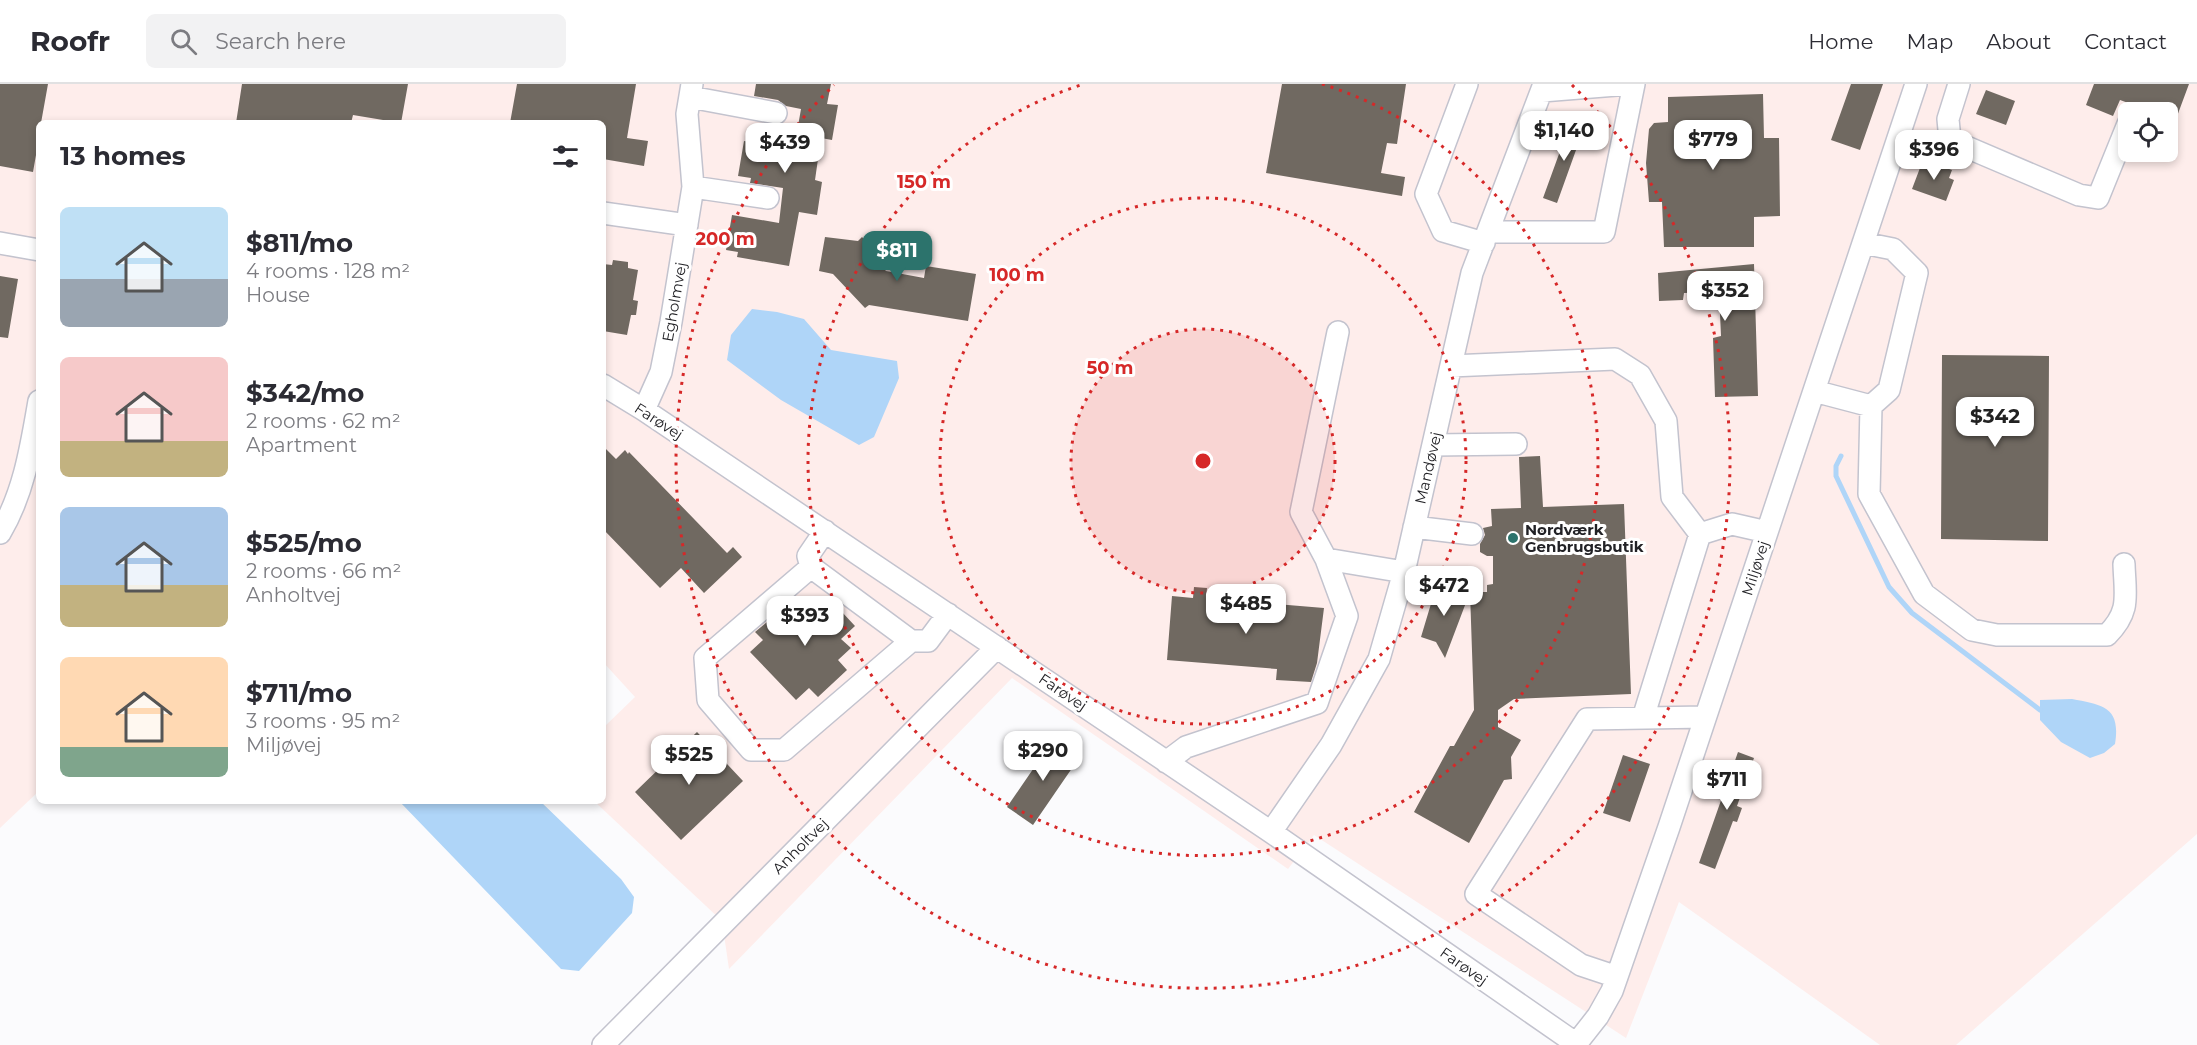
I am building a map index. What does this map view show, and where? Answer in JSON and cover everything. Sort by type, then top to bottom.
[{"type":"street","points":[[1467,84],[1426,194],[1443,231],[1486,237],[1604,232],[1634,84]]},
{"type":"street","points":[[1543,88],[1629,84]]},
{"type":"street","name":"Miljøvej","points":[[1577,1045],[1598,1016],[1617,977],[1916,84]]},
{"type":"street","points":[[1959,84],[1948,119],[1950,140],[2079,195],[2098,198],[2118,149]]},
{"type":"street","name":"Mandøvej","points":[[1271,832],[1331,745],[1379,659],[1404,572],[1472,273],[1543,88]]},
{"type":"street","points":[[691,90],[776,113]]},
{"type":"street","name":"Egholmvej","points":[[644,410],[661,372],[693,187],[687,114],[691,90]]},
{"type":"street","points":[[693,187],[768,198]]},
{"type":"street","points":[[606,213],[687,225]]},
{"type":"street","points":[[0,243],[36,249]]},
{"type":"street","points":[[1863,243],[1893,249],[1917,273],[1889,390],[1871,406],[1869,494],[1924,594],[1972,630],[1997,634],[2107,635],[2120,622],[2126,603],[2124,564]]},
{"type":"street","points":[[1167,762],[1186,747],[1317,703],[1347,616],[1326,559],[1301,512],[1338,332]]},
{"type":"street","points":[[1451,366],[1615,359],[1640,375],[1666,421],[1672,497],[1700,534]]},
{"type":"street","name":"Farøvej","points":[[606,387],[825,531],[1271,832],[1577,1045]]},
{"type":"street","points":[[1814,391],[1871,406]]},
{"type":"street","points":[[0,533],[21,486],[36,419]]},
{"type":"street","points":[[1433,445],[1516,444]]},
{"type":"street","points":[[1700,534],[1732,524],[1767,532]]},
{"type":"street","points":[[1414,527],[1472,534]]},
{"type":"street","points":[[825,531],[808,556],[811,567],[911,641],[928,641],[948,614]]},
{"type":"street","points":[[1643,718],[1700,534]]},
{"type":"street","points":[[1326,559],[1404,572]]},
{"type":"street","points":[[811,567],[705,658],[708,700],[751,750],[784,750],[911,641]]},
{"type":"street","name":"Anholtvej","points":[[603,1045],[997,647]]},
{"type":"street","points":[[1617,977],[1581,965],[1476,894],[1587,719],[1705,717]]},
{"type":"shaded area","points":[[0,84],[2197,84],[2197,834],[1956,1045],[1880,1045],[1679,902],[1626,1038],[1314,835],[1288,869],[1012,678],[729,969],[722,921],[597,804],[606,804],[606,725],[635,697],[606,665],[606,120],[36,120],[36,794],[0,828]]},
{"type":"water","points":[[752,309],[804,319],[831,350],[897,361],[899,378],[874,437],[859,445],[781,400],[727,360],[731,335]]},
{"type":"water","points":[[2072,699],[2101,706],[2112,715],[2115,722],[2115,744],[2104,753],[2090,758],[2061,742],[2040,720],[2040,700]]},
{"type":"water","points":[[402,804],[543,804],[621,879],[634,897],[632,913],[579,971],[561,969]]},
{"type":"building","points":[[0,84],[48,84],[42,120],[36,120],[36,155],[33,172],[0,166]]},
{"type":"building","points":[[242,84],[408,84],[402,120],[383,120],[353,115],[352,120],[236,120]]},
{"type":"building","points":[[517,84],[636,84],[627,138],[648,141],[644,166],[606,160],[606,120],[511,120]]},
{"type":"building","points":[[756,84],[831,84],[827,104],[838,105],[832,140],[821,138],[815,180],[822,182],[817,215],[799,212],[789,266],[737,257],[738,252],[726,250],[732,215],[779,223],[783,188],[750,183],[751,178],[738,176],[744,141],[794,149],[801,109],[786,106],[778,100],[754,96]]},
{"type":"building","points":[[1282,84],[1406,84],[1397,144],[1387,143],[1381,173],[1405,177],[1402,196],[1266,173]]},
{"type":"building","points":[[1851,84],[1883,84],[1860,150],[1831,140]]},
{"type":"building","points":[[2094,84],[2189,84],[2178,114],[2178,102],[2126,102],[2120,100],[2113,116],[2086,105]]},
{"type":"building","points":[[1986,90],[2015,101],[2006,125],[1976,114]]},
{"type":"building","points":[[1763,94],[1764,138],[1779,138],[1780,216],[1754,217],[1754,247],[1664,247],[1662,202],[1649,202],[1646,163],[1649,129],[1654,123],[1668,122],[1668,97]]},
{"type":"building","points":[[1571,121],[1585,125],[1557,203],[1543,198]]},
{"type":"building","points":[[1923,160],[1952,170],[1949,178],[1954,180],[1946,201],[1912,189]]},
{"type":"building","points":[[825,237],[858,241],[862,237],[878,254],[874,258],[886,271],[924,278],[926,266],[976,274],[968,321],[869,305],[865,308],[833,274],[819,271]]},
{"type":"building","points":[[613,260],[628,262],[628,268],[638,270],[633,300],[638,301],[636,315],[631,315],[627,335],[606,332],[606,264],[612,265]]},
{"type":"building","points":[[1754,264],[1758,396],[1715,397],[1713,338],[1721,336],[1719,292],[1684,293],[1683,300],[1659,301],[1658,273]]},
{"type":"building","points":[[0,276],[18,279],[8,338],[0,337]]},
{"type":"building","points":[[1942,355],[2049,356],[2048,541],[1941,539]]},
{"type":"building","points":[[606,449],[616,459],[625,450],[628,454],[629,452],[727,553],[733,547],[742,557],[704,593],[681,568],[660,588],[606,532]]},
{"type":"building","points":[[1540,456],[1543,507],[1624,504],[1631,694],[1514,699],[1498,710],[1498,727],[1521,740],[1511,757],[1512,779],[1504,780],[1469,843],[1414,812],[1450,746],[1454,746],[1474,710],[1470,592],[1487,592],[1487,585],[1493,584],[1493,556],[1480,552],[1480,544],[1485,535],[1483,528],[1492,526],[1491,509],[1521,508],[1519,457]]},
{"type":"building","points":[[1194,587],[1207,588],[1206,598],[1324,608],[1317,663],[1311,682],[1276,680],[1277,669],[1167,660],[1172,596],[1193,598]]},
{"type":"building","points":[[1436,587],[1454,592],[1470,592],[1445,658],[1436,642],[1421,637]]},
{"type":"building","points":[[827,596],[855,626],[841,639],[851,648],[838,660],[847,670],[818,697],[809,688],[796,700],[750,652],[763,640],[755,632],[786,606],[792,612],[804,600],[813,610]]},
{"type":"building","points":[[697,732],[743,781],[681,840],[635,792]]},
{"type":"building","points":[[1053,740],[1079,758],[1033,825],[1007,807]]},
{"type":"building","points":[[1738,752],[1754,758],[1737,806],[1742,808],[1737,822],[1733,821],[1715,869],[1699,863]]},
{"type":"building","points":[[1623,755],[1650,764],[1630,822],[1603,813]]},
{"type":"waterway","points":[[1841,456],[1836,466],[1836,476],[1889,587],[1912,613],[2040,710]]},
{"type":"place","name":"Nordværk Genbrugsbutik","points":[[1513,538]]}]
